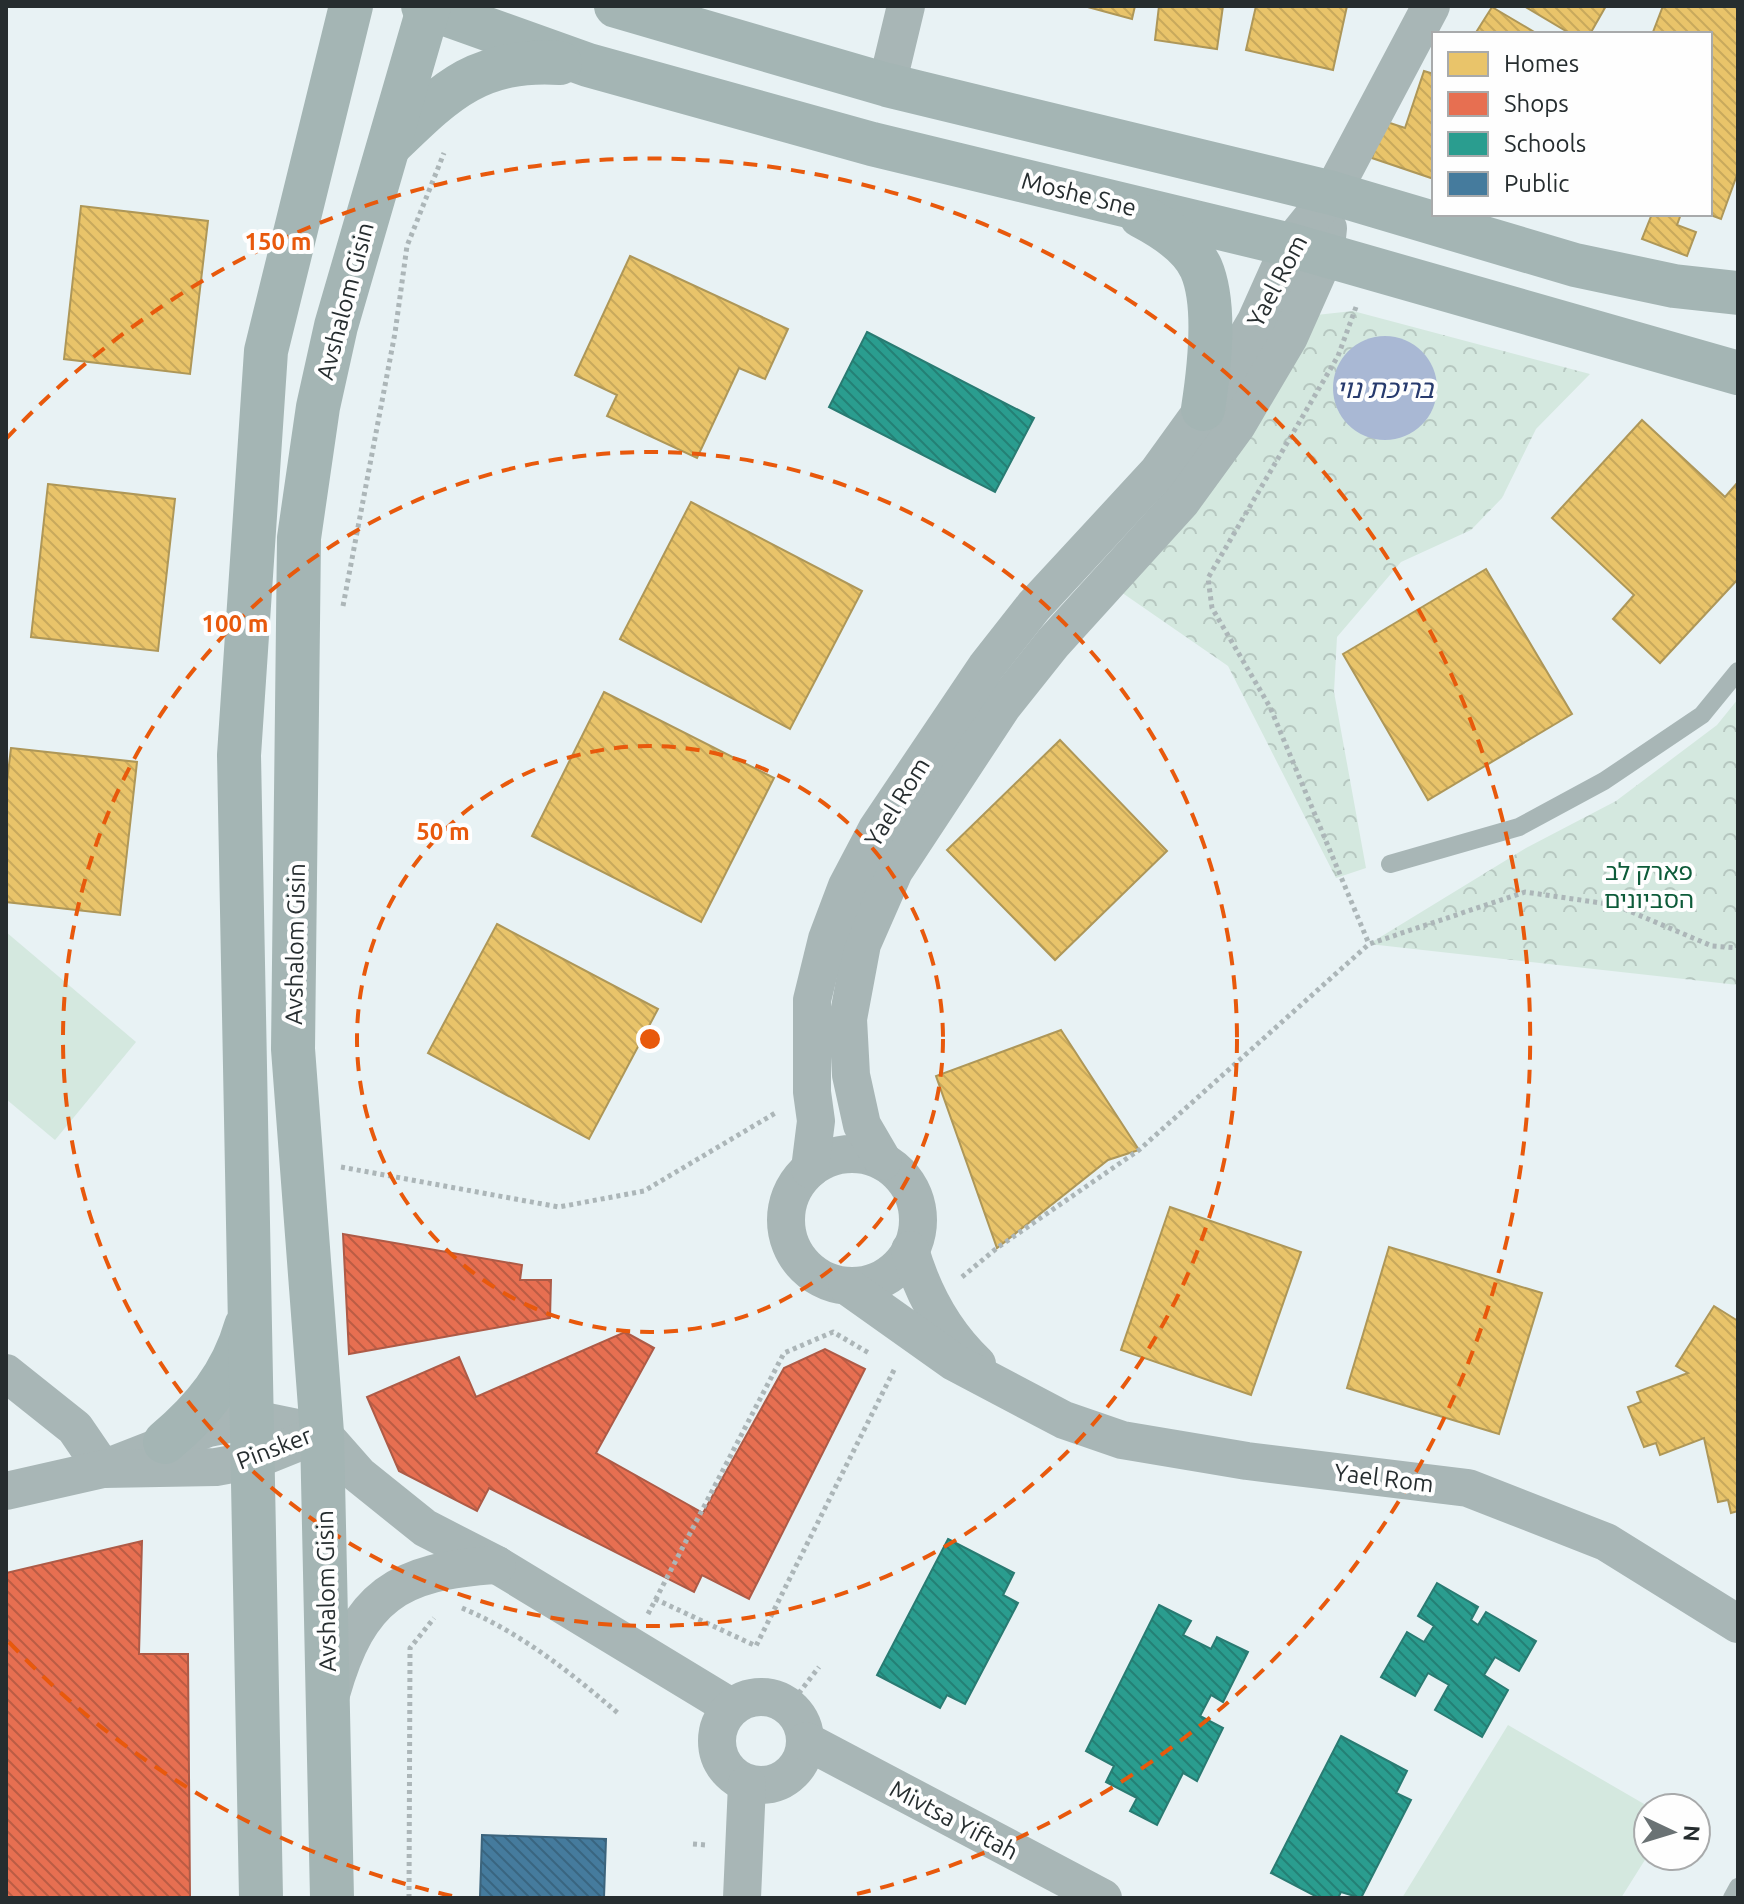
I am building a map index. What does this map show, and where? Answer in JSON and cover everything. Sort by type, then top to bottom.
[{"type":"street","name":"Avshalom Gisin","points":[[261,1898],[255,1440],[239,755],[266,351],[351,6]]},
{"type":"street","points":[[616,6],[887,85],[1332,193],[1575,265],[1674,286],[1738,293]]},
{"type":"street","points":[[887,85],[906,6]]},
{"type":"street","name":"Yael Rom","points":[[883,1161],[862,1125],[851,1075],[848,1019],[862,944],[894,871],[1002,707],[1053,643],[1181,502],[1237,425],[1289,337],[1308,251],[1332,193],[1431,6]]},
{"type":"street","name":"Avshalom Gisin","points":[[332,1898],[322,1433],[293,1049],[299,538],[318,407],[336,326],[426,7]]},
{"type":"street","name":"Moshe Sne","points":[[426,7],[588,65],[872,144],[1308,251],[1738,373]]},
{"type":"street","points":[[387,148],[444,93],[484,71],[532,61],[588,65]]},
{"type":"street","points":[[1114,203],[1157,224],[1180,241],[1201,268],[1209,316],[1210,363],[1203,409]]},
{"type":"street","name":"Yael Rom","points":[[810,1169],[816,1121],[812,1092],[812,1000],[827,939],[847,886],[877,829],[986,667],[1034,606],[1157,473],[1203,409],[1256,321],[1308,251]]},
{"type":"street","points":[[853,1153],[883,1161],[895,1169],[909,1187],[917,1209],[917,1228],[910,1250],[899,1266],[880,1280],[847,1286],[813,1274],[799,1260],[788,1240],[786,1211],[793,1189],[820,1162],[853,1153]]},
{"type":"street","name":"Yael Rom","points":[[910,1250],[930,1304],[960,1348],[1009,1392]]},
{"type":"street","name":"Yael Rom","points":[[847,1286],[916,1338],[1064,1420],[1122,1440],[1247,1461],[1468,1488],[1606,1542],[1738,1624]]},
{"type":"street","points":[[165,1442],[196,1416],[221,1383],[241,1344],[252,1304]]},
{"type":"street","points":[[6,1373],[75,1428],[103,1469]]},
{"type":"street","name":"Pinsker","points":[[6,1491],[103,1469],[165,1442],[208,1428],[255,1440]]},
{"type":"street","points":[[322,1433],[359,1475],[425,1528],[497,1565],[731,1707]]},
{"type":"street","name":"Pinsker","points":[[103,1469],[172,1470],[255,1440],[322,1433]]},
{"type":"street","points":[[327,1707],[340,1661],[355,1631],[370,1609],[393,1589],[427,1574],[497,1565]]},
{"type":"street","points":[[760,1696],[775,1698],[789,1706],[803,1726],[806,1741],[803,1757],[795,1770],[777,1783],[747,1784],[723,1764],[718,1750],[717,1734],[731,1707],[760,1696]]},
{"type":"street","name":"Mivtsa Yiftah","points":[[806,1741],[1103,1898]]},
{"type":"street","points":[[742,1898],[747,1784]]},
{"type":"lane","points":[[1390,864],[1519,827],[1604,781],[1702,715],[1738,671]]},
{"type":"lane","points":[[1732,1898],[1738,1887]]},
{"type":"path","points":[[342,607],[395,333],[407,246],[447,147]]},
{"type":"path","points":[[1369,944],[1270,707],[1212,608],[1208,578],[1338,356],[1371,269]]},
{"type":"path","points":[[930,1304],[997,1248],[1139,1150],[1369,944],[1525,892],[1615,905],[1712,946],[1738,948]]},
{"type":"path","points":[[306,1213],[332,1185],[333,1166],[559,1207],[644,1191],[812,1092]]},
{"type":"path","points":[[871,1354],[833,1332],[784,1353],[655,1599],[756,1646],[896,1369],[884,1362]]},
{"type":"path","points":[[458,1606],[501,1624],[569,1672],[619,1714]]},
{"type":"path","points":[[409,1898],[410,1648],[429,1620],[444,1613]]},
{"type":"path","points":[[789,1706],[819,1667]]},
{"type":"green space","points":[[1353,311],[1590,374],[1536,429],[1502,498],[1471,530],[1401,562],[1337,637],[1334,692],[1366,868],[1336,878],[1228,666],[1121,592],[1316,315]]},
{"type":"green space","name":"פארק לב הסביונים","points":[[1738,699],[1738,985],[1369,944],[1526,848],[1616,801],[1717,725]]},
{"type":"green space","points":[[6,932],[136,1042],[55,1140],[6,1099]]},
{"type":"green space","points":[[1508,1725],[1632,1797],[1632,1872],[1637,1872],[1621,1898],[1402,1898]]},
{"type":"water","name":"בריכת נוי","points":[[1385,336],[1405,340],[1422,351],[1433,368],[1437,388],[1433,408],[1422,425],[1405,436],[1385,440],[1365,436],[1348,425],[1337,408],[1333,388],[1337,368],[1348,351],[1365,340]]},
{"type":"building: Homes","points":[[1084,6],[1135,6],[1132,19]]},
{"type":"building: Homes","points":[[1159,6],[1223,6],[1217,49],[1155,40]]},
{"type":"building: Homes","points":[[1256,6],[1347,6],[1333,70],[1246,50]]},
{"type":"building: Homes","points":[[1524,6],[1606,6],[1591,32],[1568,32]]},
{"type":"building: Homes","points":[[1663,6],[1738,6],[1738,172],[1721,219],[1712,216],[1712,32],[1653,32]]},
{"type":"building: Homes","points":[[1492,7],[1534,32],[1476,32]]},
{"type":"building: Homes","points":[[1424,71],[1432,73],[1432,178],[1372,158],[1384,121],[1405,128]]},
{"type":"building: Homes","points":[[81,206],[208,221],[190,374],[64,359]]},
{"type":"building: Homes","points":[[1651,216],[1680,216],[1677,225],[1696,232],[1687,256],[1642,239]]},
{"type":"building: Homes","points":[[630,256],[788,329],[765,379],[739,368],[697,458],[607,416],[617,395],[575,375]]},
{"type":"building: Homes","points":[[1642,420],[1725,497],[1738,482],[1738,579],[1660,663],[1613,619],[1634,595],[1552,518]]},
{"type":"building: Homes","points":[[48,484],[175,499],[158,651],[31,637]]},
{"type":"building: Homes","points":[[691,502],[862,591],[790,729],[620,639]]},
{"type":"building: Homes","points":[[1486,569],[1572,714],[1428,800],[1343,654]]},
{"type":"building: Homes","points":[[604,692],[774,778],[701,922],[532,836]]},
{"type":"building: Homes","points":[[1060,740],[1167,851],[1055,960],[947,850]]},
{"type":"building: Homes","points":[[11,748],[137,762],[120,915],[6,902],[6,790]]},
{"type":"building: Homes","points":[[497,924],[658,1009],[589,1139],[428,1053]]},
{"type":"building: Homes","points":[[1061,1030],[1139,1150],[1108,1160],[997,1248],[936,1076]]},
{"type":"building: Homes","points":[[1170,1207],[1301,1252],[1251,1395],[1121,1350]]},
{"type":"building: Homes","points":[[1389,1247],[1542,1293],[1499,1434],[1347,1388]]},
{"type":"building: Homes","points":[[1714,1306],[1738,1321],[1738,1511],[1731,1513],[1728,1500],[1718,1502],[1704,1438],[1660,1455],[1656,1443],[1644,1447],[1628,1407],[1641,1402],[1637,1392],[1688,1373],[1676,1366]]},
{"type":"building: Shops","points":[[343,1234],[522,1265],[520,1280],[551,1280],[550,1318],[349,1354]]},
{"type":"building: Shops","points":[[625,1332],[654,1348],[596,1453],[703,1513],[784,1368],[825,1349],[865,1369],[749,1599],[702,1575],[694,1592],[489,1488],[477,1511],[399,1471],[367,1397],[459,1357],[476,1397]]},
{"type":"building: Shops","points":[[142,1541],[139,1654],[188,1654],[190,1898],[6,1898],[6,1573]]},
{"type":"building: Schools","points":[[867,332],[1034,418],[995,492],[829,407]]},
{"type":"building: Schools","points":[[948,1539],[1014,1573],[1003,1595],[1018,1603],[965,1704],[947,1695],[940,1708],[877,1675]]},
{"type":"building: Schools","points":[[1437,1583],[1478,1607],[1471,1620],[1478,1625],[1486,1612],[1536,1641],[1519,1671],[1495,1657],[1484,1675],[1508,1690],[1482,1737],[1435,1710],[1449,1685],[1428,1673],[1415,1696],[1381,1677],[1407,1632],[1424,1642],[1434,1626],[1418,1616]]},
{"type":"building: Schools","points":[[1159,1605],[1191,1621],[1183,1635],[1211,1649],[1217,1637],[1248,1652],[1223,1702],[1211,1695],[1200,1716],[1223,1728],[1197,1781],[1183,1773],[1157,1825],[1130,1811],[1137,1798],[1106,1782],[1114,1766],[1086,1751]]},
{"type":"building: Schools","points":[[1341,1736],[1407,1771],[1396,1793],[1411,1800],[1361,1898],[1341,1892],[1338,1898],[1319,1898],[1271,1873]]},
{"type":"building: Public","points":[[482,1835],[606,1839],[604,1898],[480,1898]]}]
